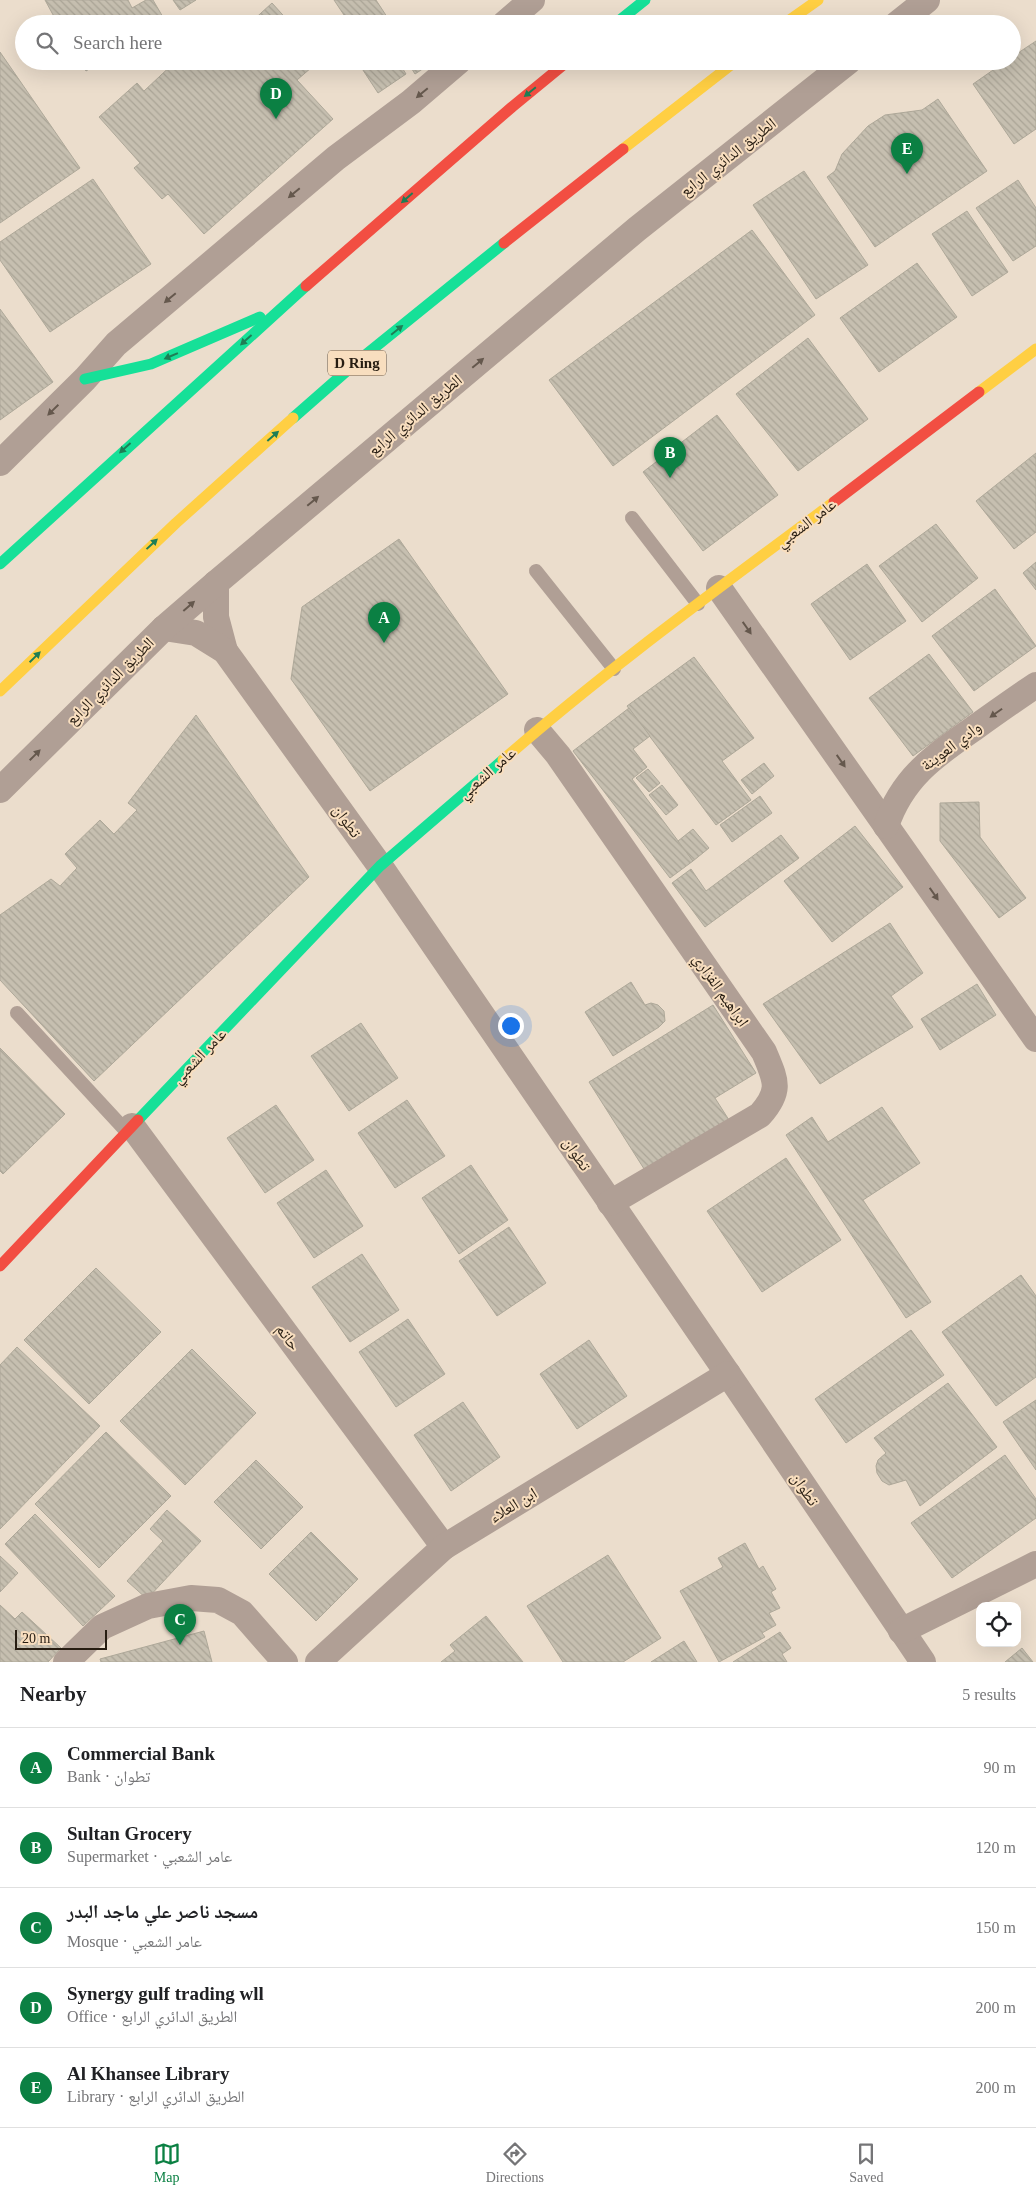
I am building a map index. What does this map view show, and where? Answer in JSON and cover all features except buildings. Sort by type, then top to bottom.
[{"type":"main road","points":[[626,15],[644,0]]},
{"type":"main road","points":[[797,15],[818,0]]},
{"type":"main road","points":[[0,564],[280,309],[512,106],[557,70]]},
{"type":"main road","name":"D Ring","points":[[0,691],[152,544],[358,362],[525,226],[724,70]]},
{"type":"main road","points":[[85,379],[151,364],[280,309]]},
{"type":"main road","name":"عامر الشعبي","points":[[0,1266],[380,866],[537,730],[614,669],[1036,349]]},
{"type":"street","points":[[514,15],[532,0]]},
{"type":"street","points":[[908,15],[927,0]]},
{"type":"street","points":[[0,463],[85,379],[116,344],[336,158],[411,102],[448,70]]},
{"type":"street","name":"الطريق الدائري الرابع","points":[[0,790],[164,628],[216,583],[630,235],[838,70]]},
{"type":"street","points":[[0,437],[30,433]]},
{"type":"street","name":"تطوان","points":[[216,583],[216,617],[225,651],[380,866],[923,1662]]},
{"type":"street","points":[[719,588],[1036,1039]]},
{"type":"street","name":"تطوان","points":[[164,628],[196,633],[225,651]]},
{"type":"street","name":"وادي العوينة","points":[[886,826],[895,803],[918,771],[936,755],[1036,685]]},
{"type":"street","name":"ابراهيم الفزاري","points":[[537,730],[558,755],[764,1052],[773,1072],[776,1088],[772,1102],[760,1115],[610,1203]]},
{"type":"street","name":"حاتم","points":[[129,1129],[444,1547]]},
{"type":"street","name":"ابن العلاء","points":[[318,1662],[444,1547],[728,1374]]},
{"type":"street","points":[[901,1631],[1036,1564]]},
{"type":"street","points":[[66,1662],[102,1627],[148,1606],[191,1598],[218,1600],[242,1613],[285,1662]]},
{"type":"lane","points":[[632,518],[698,604]]},
{"type":"lane","points":[[536,571],[614,669]]},
{"type":"lane","points":[[17,1013],[129,1129]]},
{"type":"traffic: fast","points":[[626,15],[645,0]]},
{"type":"traffic: fast","points":[[293,418],[358,361],[504,243]]},
{"type":"traffic: fast","points":[[0,564],[306,286]]},
{"type":"traffic: fast","points":[[85,379],[151,364],[260,317]]},
{"type":"traffic: fast","points":[[138,1120],[380,866],[503,760]]},
{"type":"traffic: slow","points":[[797,15],[818,0]]},
{"type":"traffic: slow","points":[[623,149],[724,70]]},
{"type":"traffic: slow","points":[[979,392],[1036,349]]},
{"type":"traffic: slow","points":[[0,691],[176,523],[293,418]]},
{"type":"traffic: slow","points":[[503,760],[624,660],[834,502]]},
{"type":"traffic: jam","points":[[306,286],[557,70]]},
{"type":"traffic: jam","points":[[504,243],[623,149]]},
{"type":"traffic: jam","points":[[834,502],[979,392]]},
{"type":"traffic: jam","points":[[0,1266],[138,1120]]},
{"type":"place","name":"Synergy gulf trading wll","points":[[276,119]]},
{"type":"place","name":"Al Khansee Library","points":[[907,174]]},
{"type":"place","name":"Sultan Grocery","points":[[670,478]]},
{"type":"place","name":"Commercial Bank","points":[[384,643]]},
{"type":"place","name":"مسجد ناصر علي ماجد البدر","points":[[180,1645]]}]
